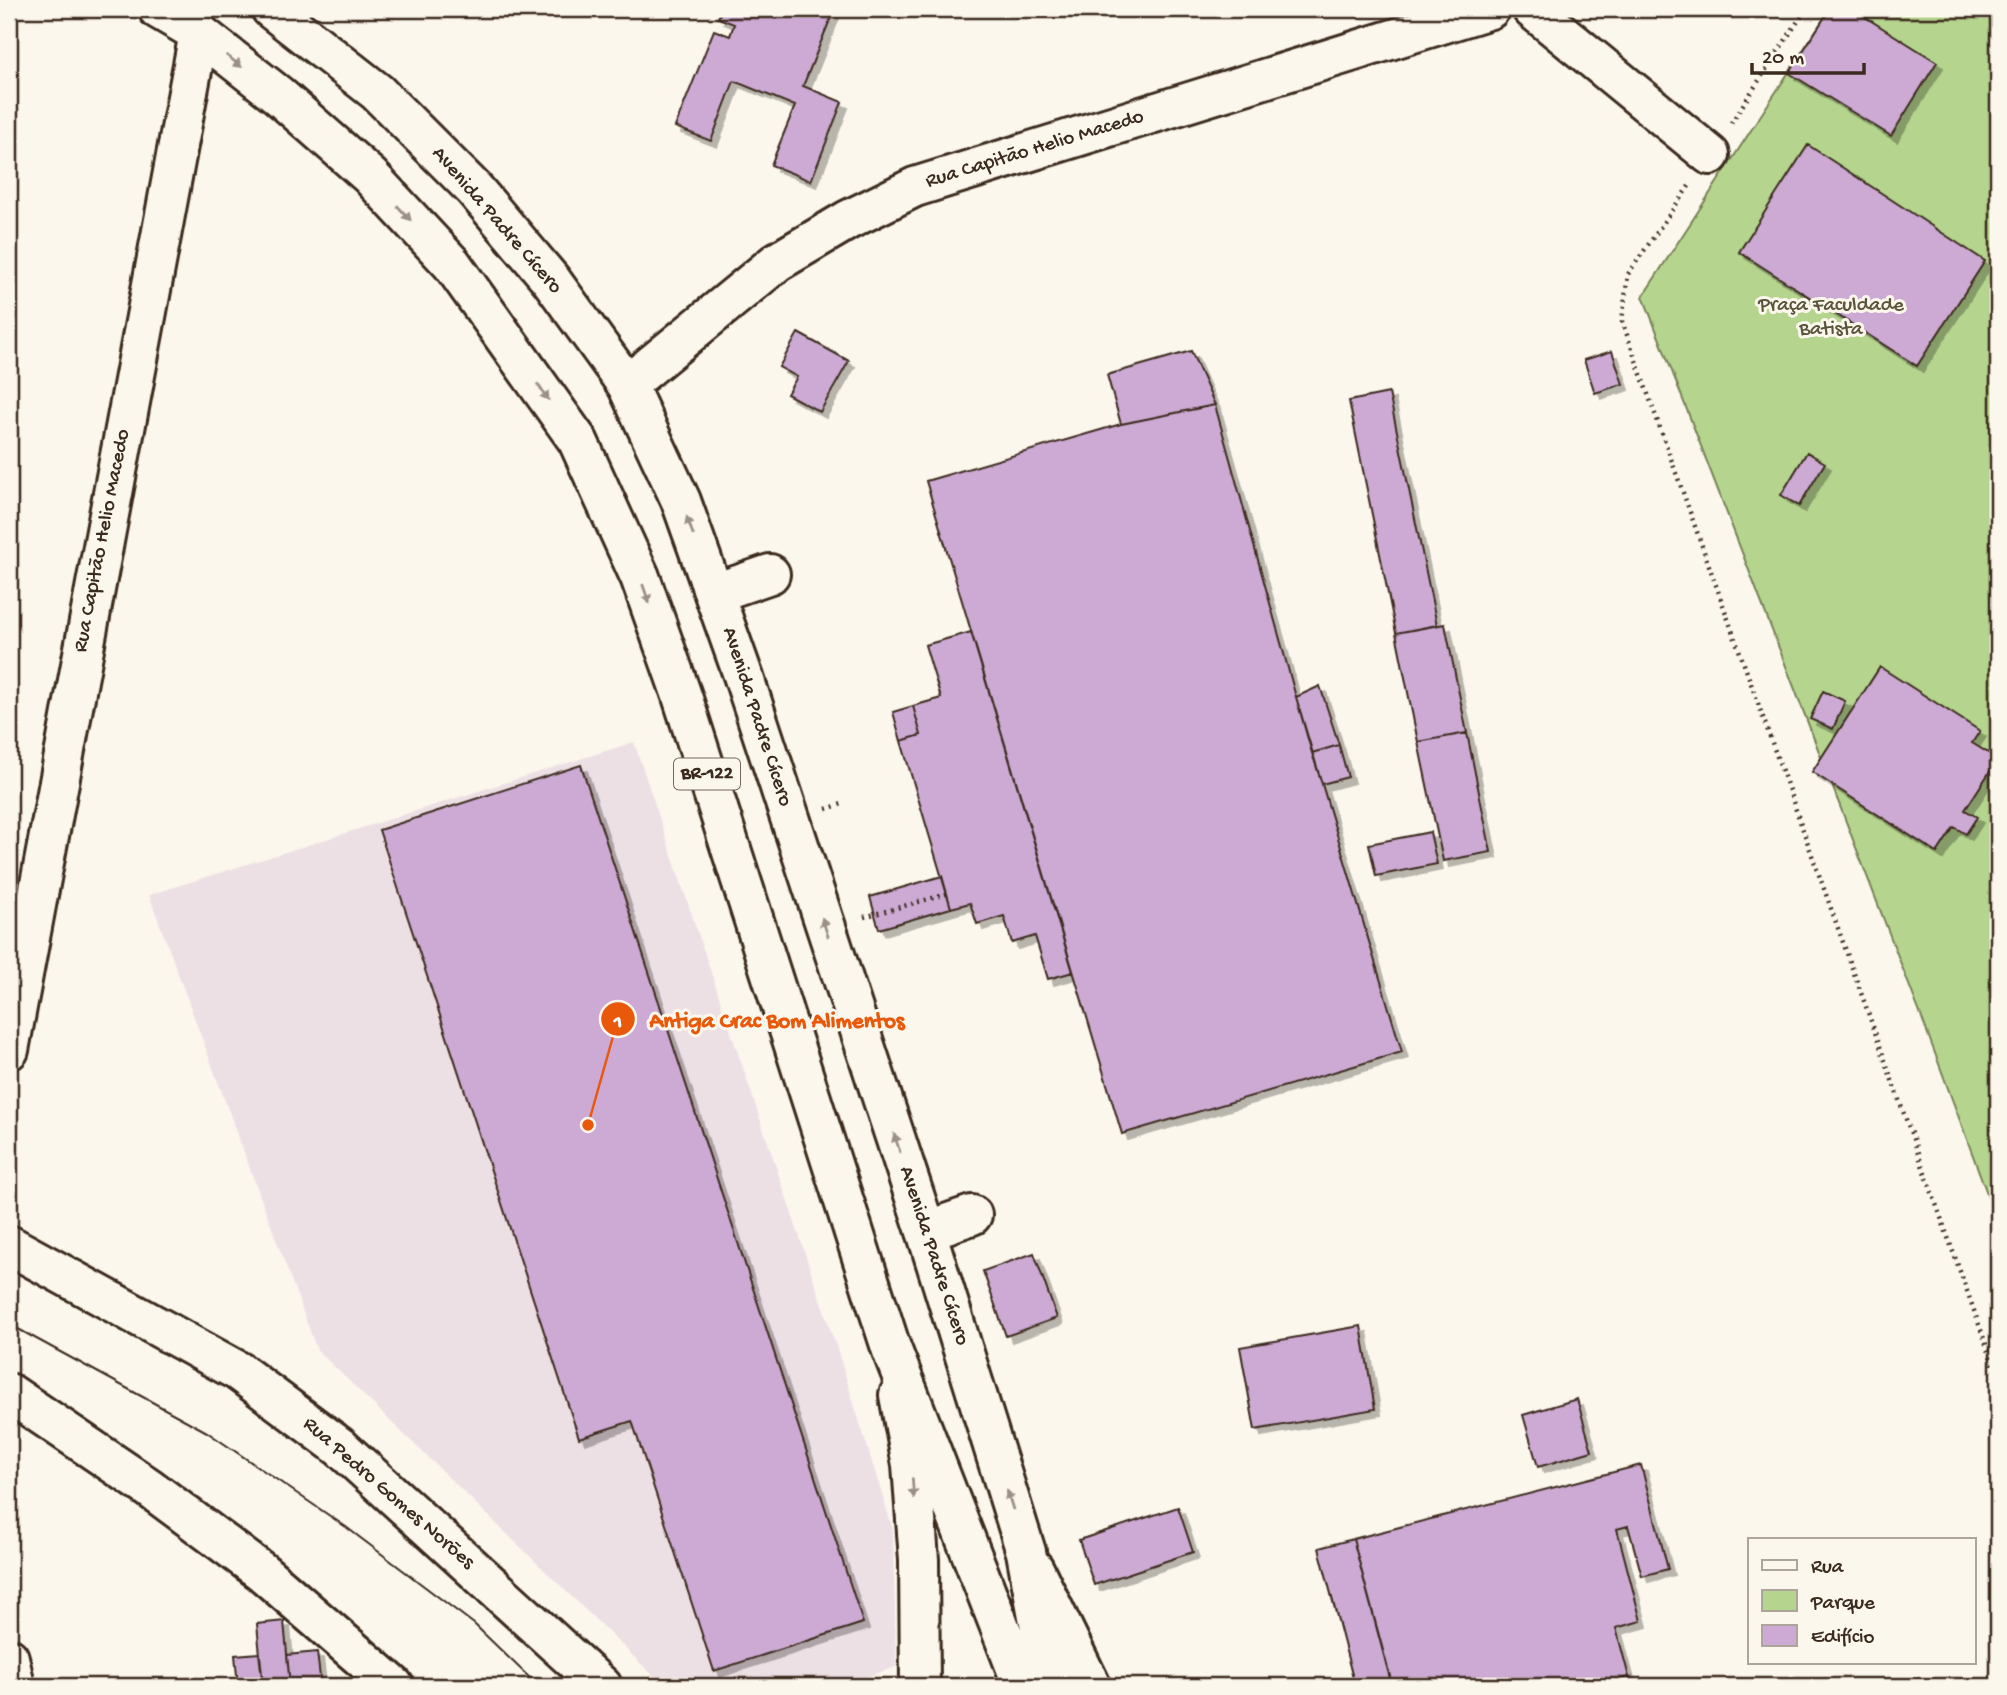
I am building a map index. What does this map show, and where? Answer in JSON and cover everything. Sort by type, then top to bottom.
[{"type":"main road","name":"BR-122","points":[[158,9],[199,33],[278,95],[370,176],[452,264],[578,441],[640,577],[682,696],[891,1348],[1023,1686]]},
{"type":"main road","name":"Avenida Padre Cícero","points":[[271,9],[377,92],[474,189],[551,280],[626,385],[681,501],[715,593],[926,1231],[1026,1552],[1051,1686]]},
{"type":"main road","name":"Rua Capitão Helio Macedo","points":[[626,385],[777,262],[848,220],[915,187],[1490,9]]},
{"type":"main road","points":[[1532,9],[1710,155]]},
{"type":"main road","name":"Rua Capitão Helio Macedo","points":[[9,1050],[199,33]]},
{"type":"main road","points":[[715,593],[770,574]]},
{"type":"main road","points":[[926,1231],[972,1215]]},
{"type":"main road","name":"Rua Pedro Gomes Norões","points":[[9,1245],[238,1371],[340,1447],[601,1686]]},
{"type":"main road","points":[[891,1348],[912,1465],[919,1560],[920,1686]]},
{"type":"main road","points":[[9,1393],[148,1487],[261,1571],[394,1686]]},
{"type":"main road","name":"Avenida Padre Cícero","points":[[1026,1552],[1091,1686]]},
{"type":"main road","points":[[9,1658],[15,1686]]},
{"type":"path","points":[[1806,9],[1628,274],[1622,321],[1998,1378]]},
{"type":"path","points":[[821,810],[842,804]]},
{"type":"path","points":[[875,914],[947,894]]},
{"type":"shaded area","points":[[634,742],[837,1349],[893,1530],[896,1667],[838,1686],[664,1686],[317,1350],[149,895]]},
{"type":"green space","name":"Praça Faculdade Batista","points":[[1830,9],[1998,9],[1998,1223],[1923,1021],[1643,296]]},
{"type":"building","points":[[722,9],[834,10],[803,86],[842,102],[811,181],[771,165],[795,106],[734,81],[711,141],[675,127],[714,30],[730,36],[734,24],[718,18]]},
{"type":"building","points":[[1830,9],[1852,9],[1937,62],[1891,136],[1789,73]]},
{"type":"building","points":[[1808,145],[1985,261],[1917,366],[1739,252]]},
{"type":"building","points":[[798,333],[849,361],[820,412],[787,394],[797,377],[779,367]]},
{"type":"building","points":[[1191,351],[1215,405],[1121,424],[1107,375]]},
{"type":"building","points":[[1612,351],[1623,384],[1595,393],[1584,360]]},
{"type":"building","points":[[1389,393],[1437,625],[1396,633],[1349,401]]},
{"type":"building","points":[[1215,405],[1296,697],[1402,1052],[1122,1134],[926,481],[1121,424]]},
{"type":"building","points":[[1807,452],[1825,463],[1799,506],[1781,495]]},
{"type":"building","points":[[1445,624],[1467,733],[1418,742],[1396,633]]},
{"type":"building","points":[[971,632],[1073,972],[1048,979],[1035,936],[1012,943],[1004,916],[977,924],[970,903],[951,908],[901,741],[921,735],[913,706],[941,698],[925,645]]},
{"type":"building","points":[[1880,667],[1980,731],[1972,743],[1998,759],[1965,810],[1977,817],[1966,834],[1954,827],[1937,853],[1812,772]]},
{"type":"building","points":[[1320,686],[1339,745],[1312,753],[1296,697]]},
{"type":"building","points":[[1823,691],[1845,701],[1833,729],[1810,719]]},
{"type":"building","points":[[913,706],[921,735],[901,741],[893,712]]},
{"type":"building","points":[[1467,733],[1491,852],[1443,861],[1418,742]]},
{"type":"building","points":[[1339,745],[1348,777],[1322,784],[1312,753]]},
{"type":"building","points":[[581,765],[863,1623],[714,1671],[632,1421],[579,1438],[379,830]]},
{"type":"building","points":[[1430,832],[1437,864],[1376,876],[1369,844]]},
{"type":"building","points":[[942,876],[951,908],[879,929],[870,897]]},
{"type":"building","points":[[1034,1253],[1057,1318],[1006,1336],[983,1271]]},
{"type":"building","points":[[1361,1326],[1375,1409],[1255,1430],[1240,1347]]},
{"type":"building","points":[[1577,1399],[1592,1451],[1538,1467],[1523,1415]]},
{"type":"building","points":[[1641,1465],[1668,1569],[1642,1576],[1628,1526],[1617,1529],[1641,1621],[1616,1628],[1629,1677],[1594,1686],[1392,1686],[1353,1539]]},
{"type":"building","points":[[1178,1507],[1193,1552],[1094,1585],[1079,1540]]},
{"type":"building","points":[[1353,1539],[1391,1680],[1369,1686],[1355,1686],[1319,1548]]},
{"type":"building","points":[[284,1621],[290,1686],[263,1686],[257,1624]]},
{"type":"building","points":[[317,1652],[321,1686],[290,1686],[287,1655]]},
{"type":"building","points":[[259,1653],[263,1686],[238,1686],[235,1655]]},
{"type":"building","points":[[1629,1677],[1632,1686],[1594,1686]]},
{"type":"tram line","points":[[9,1324],[207,1432],[346,1527],[474,1624],[538,1686]]},
{"type":"place","name":"Antiga Crac Bom Alimentos","points":[[588,1125]]}]
